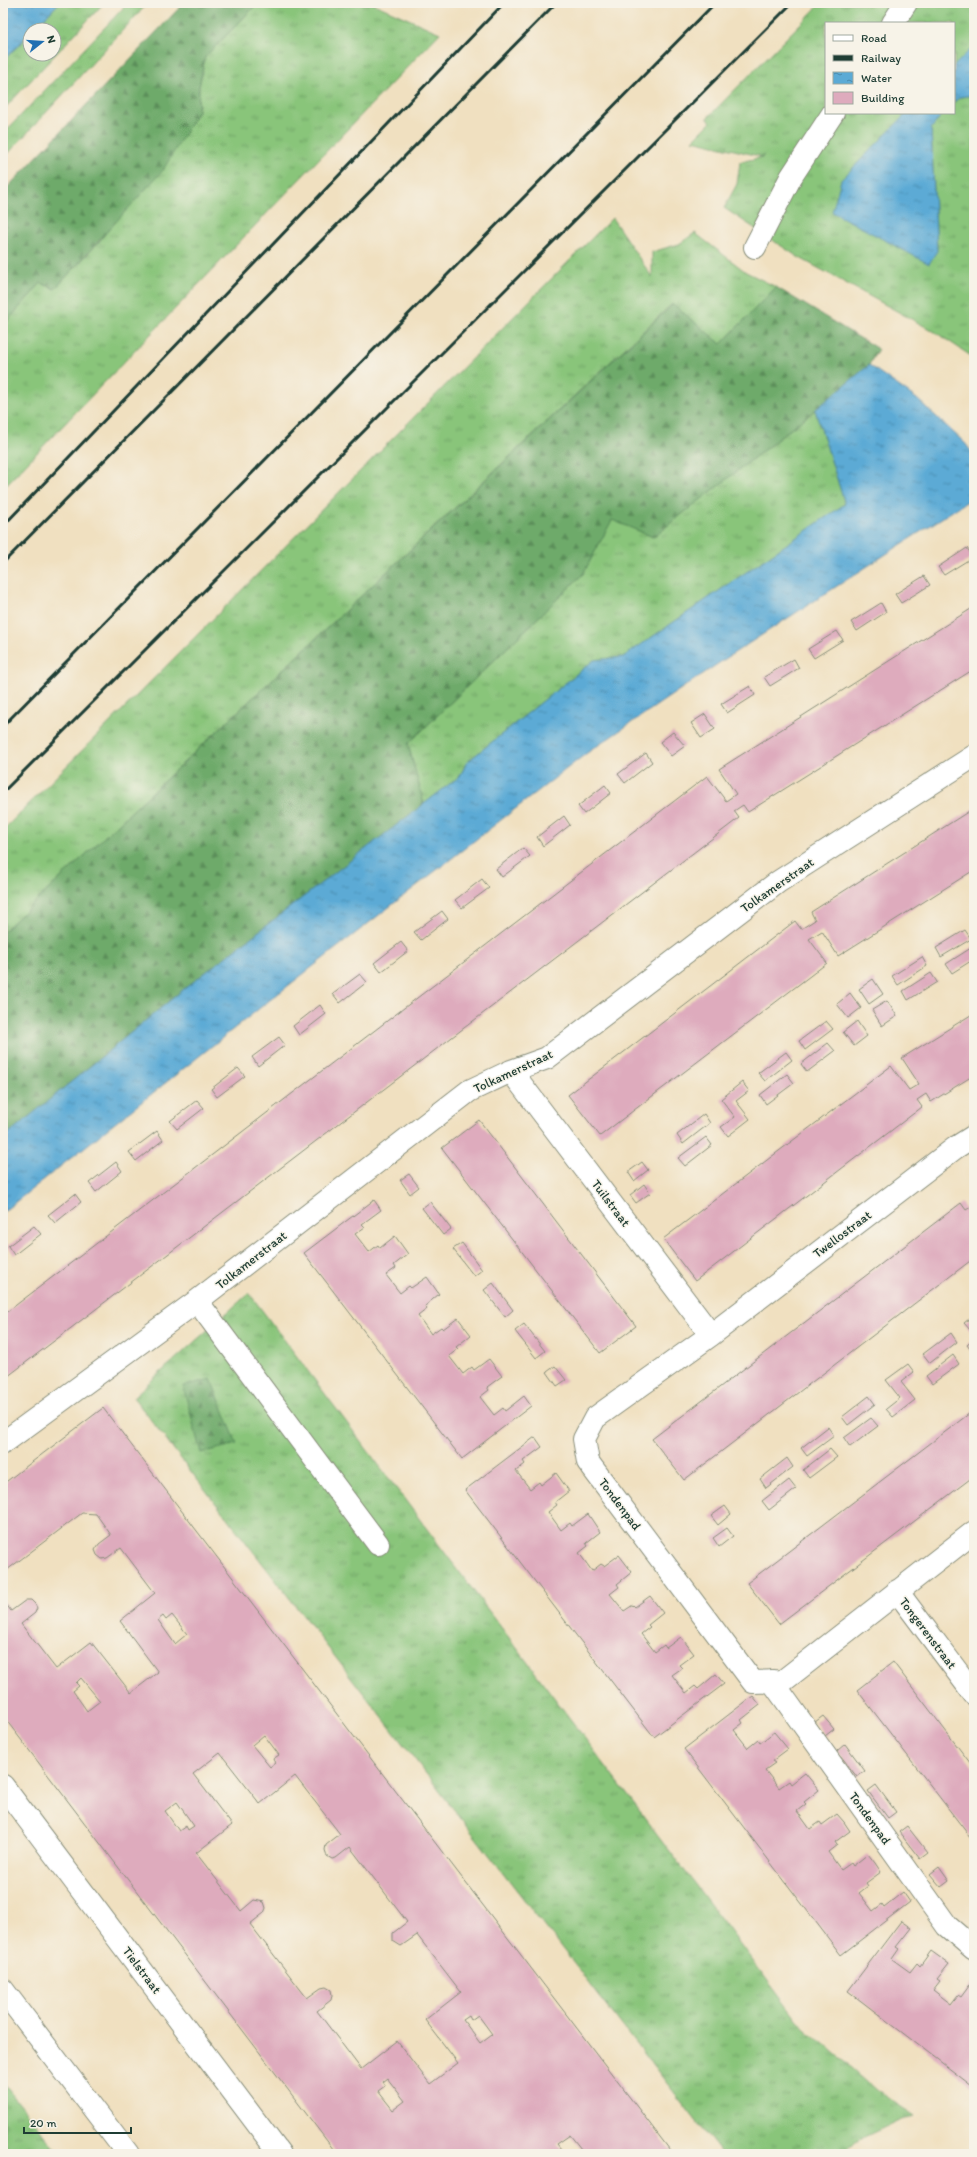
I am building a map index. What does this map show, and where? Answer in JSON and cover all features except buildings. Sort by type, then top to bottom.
[{"type":"street","points":[[894,22],[906,3]]},
{"type":"street","points":[[755,247],[791,177],[832,114]]},
{"type":"street","name":"Tolkamerstraat","points":[[3,1443],[197,1301],[469,1091],[511,1071],[547,1058],[778,882],[974,756]]},
{"type":"street","name":"Tuilstraat","points":[[511,1071],[711,1335]]},
{"type":"street","name":"Twellostraat","points":[[711,1335],[955,1148],[974,1136]]},
{"type":"street","points":[[197,1301],[378,1544]]},
{"type":"street","name":"Tondenpad","points":[[711,1335],[595,1418],[584,1439],[588,1462],[753,1682],[783,1681],[974,1532]]},
{"type":"street","name":"Tongerenstraat","points":[[897,1591],[974,1694]]},
{"type":"street","name":"Tondenpad","points":[[772,1681],[948,1926],[974,1949]]},
{"type":"street","name":"Tielstraat","points":[[3,1786],[280,2154]]},
{"type":"street","points":[[3,1990],[128,2154]]},
{"type":"green space","points":[[59,3],[104,3],[62,47],[62,22],[41,22]]},
{"type":"green space","points":[[128,3],[148,3],[3,159],[3,134]]},
{"type":"green space","points":[[184,3],[258,3],[205,57],[199,87],[198,111],[163,170],[55,289],[41,283],[3,326],[3,192]]},
{"type":"green space","points":[[258,3],[372,3],[440,33],[3,488],[3,326],[41,283],[55,289],[99,242],[198,111],[199,87],[205,57]]},
{"type":"green space","points":[[821,3],[974,3],[974,46],[955,65],[955,22],[825,22],[825,114],[906,114],[841,180],[937,250],[931,129],[942,114],[955,114],[955,101],[960,97],[974,95],[974,358],[935,332],[798,257],[724,208],[737,184],[740,162],[763,157],[693,140],[711,122],[707,118]]},
{"type":"green space","points":[[22,41],[22,62],[48,62],[3,110],[3,61]]},
{"type":"green space","points":[[612,218],[652,277],[652,252],[679,244],[695,233],[746,272],[776,287],[721,344],[672,304],[3,932],[3,830]]},
{"type":"green space","points":[[776,287],[878,349],[869,365],[815,410],[653,537],[612,520],[583,574],[408,744],[424,804],[184,989],[3,1138],[3,932],[673,304],[721,344]]},
{"type":"green space","points":[[815,410],[845,504],[623,657],[594,660],[467,762],[460,776],[424,804],[408,744],[583,574],[612,519],[653,537]]},
{"type":"green space","points":[[249,1293],[798,2021],[877,2091],[915,2116],[901,2119],[863,2137],[839,2154],[722,2154],[133,1397]]},
{"type":"green space","points":[[211,1379],[237,1444],[201,1453],[183,1386]]},
{"type":"green space","points":[[3,2083],[59,2154],[3,2154]]},
{"type":"water","points":[[3,3],[59,3],[41,22],[22,22],[22,41],[3,61]]},
{"type":"water","points":[[974,46],[974,95],[960,97],[955,101],[955,65]]},
{"type":"water","points":[[906,114],[942,114],[931,129],[937,251],[929,264],[832,212],[841,180]]},
{"type":"water","points":[[869,365],[917,399],[965,443],[974,455],[974,497],[725,659],[587,753],[270,1000],[3,1212],[3,1138],[184,989],[460,776],[467,762],[594,660],[623,657],[845,504],[815,410]]},
{"type":"railway","points":[[3,526],[504,3]]},
{"type":"railway","points":[[3,563],[556,3]]},
{"type":"railway","points":[[3,726],[715,3]]},
{"type":"railway","points":[[3,792],[792,3]]}]
